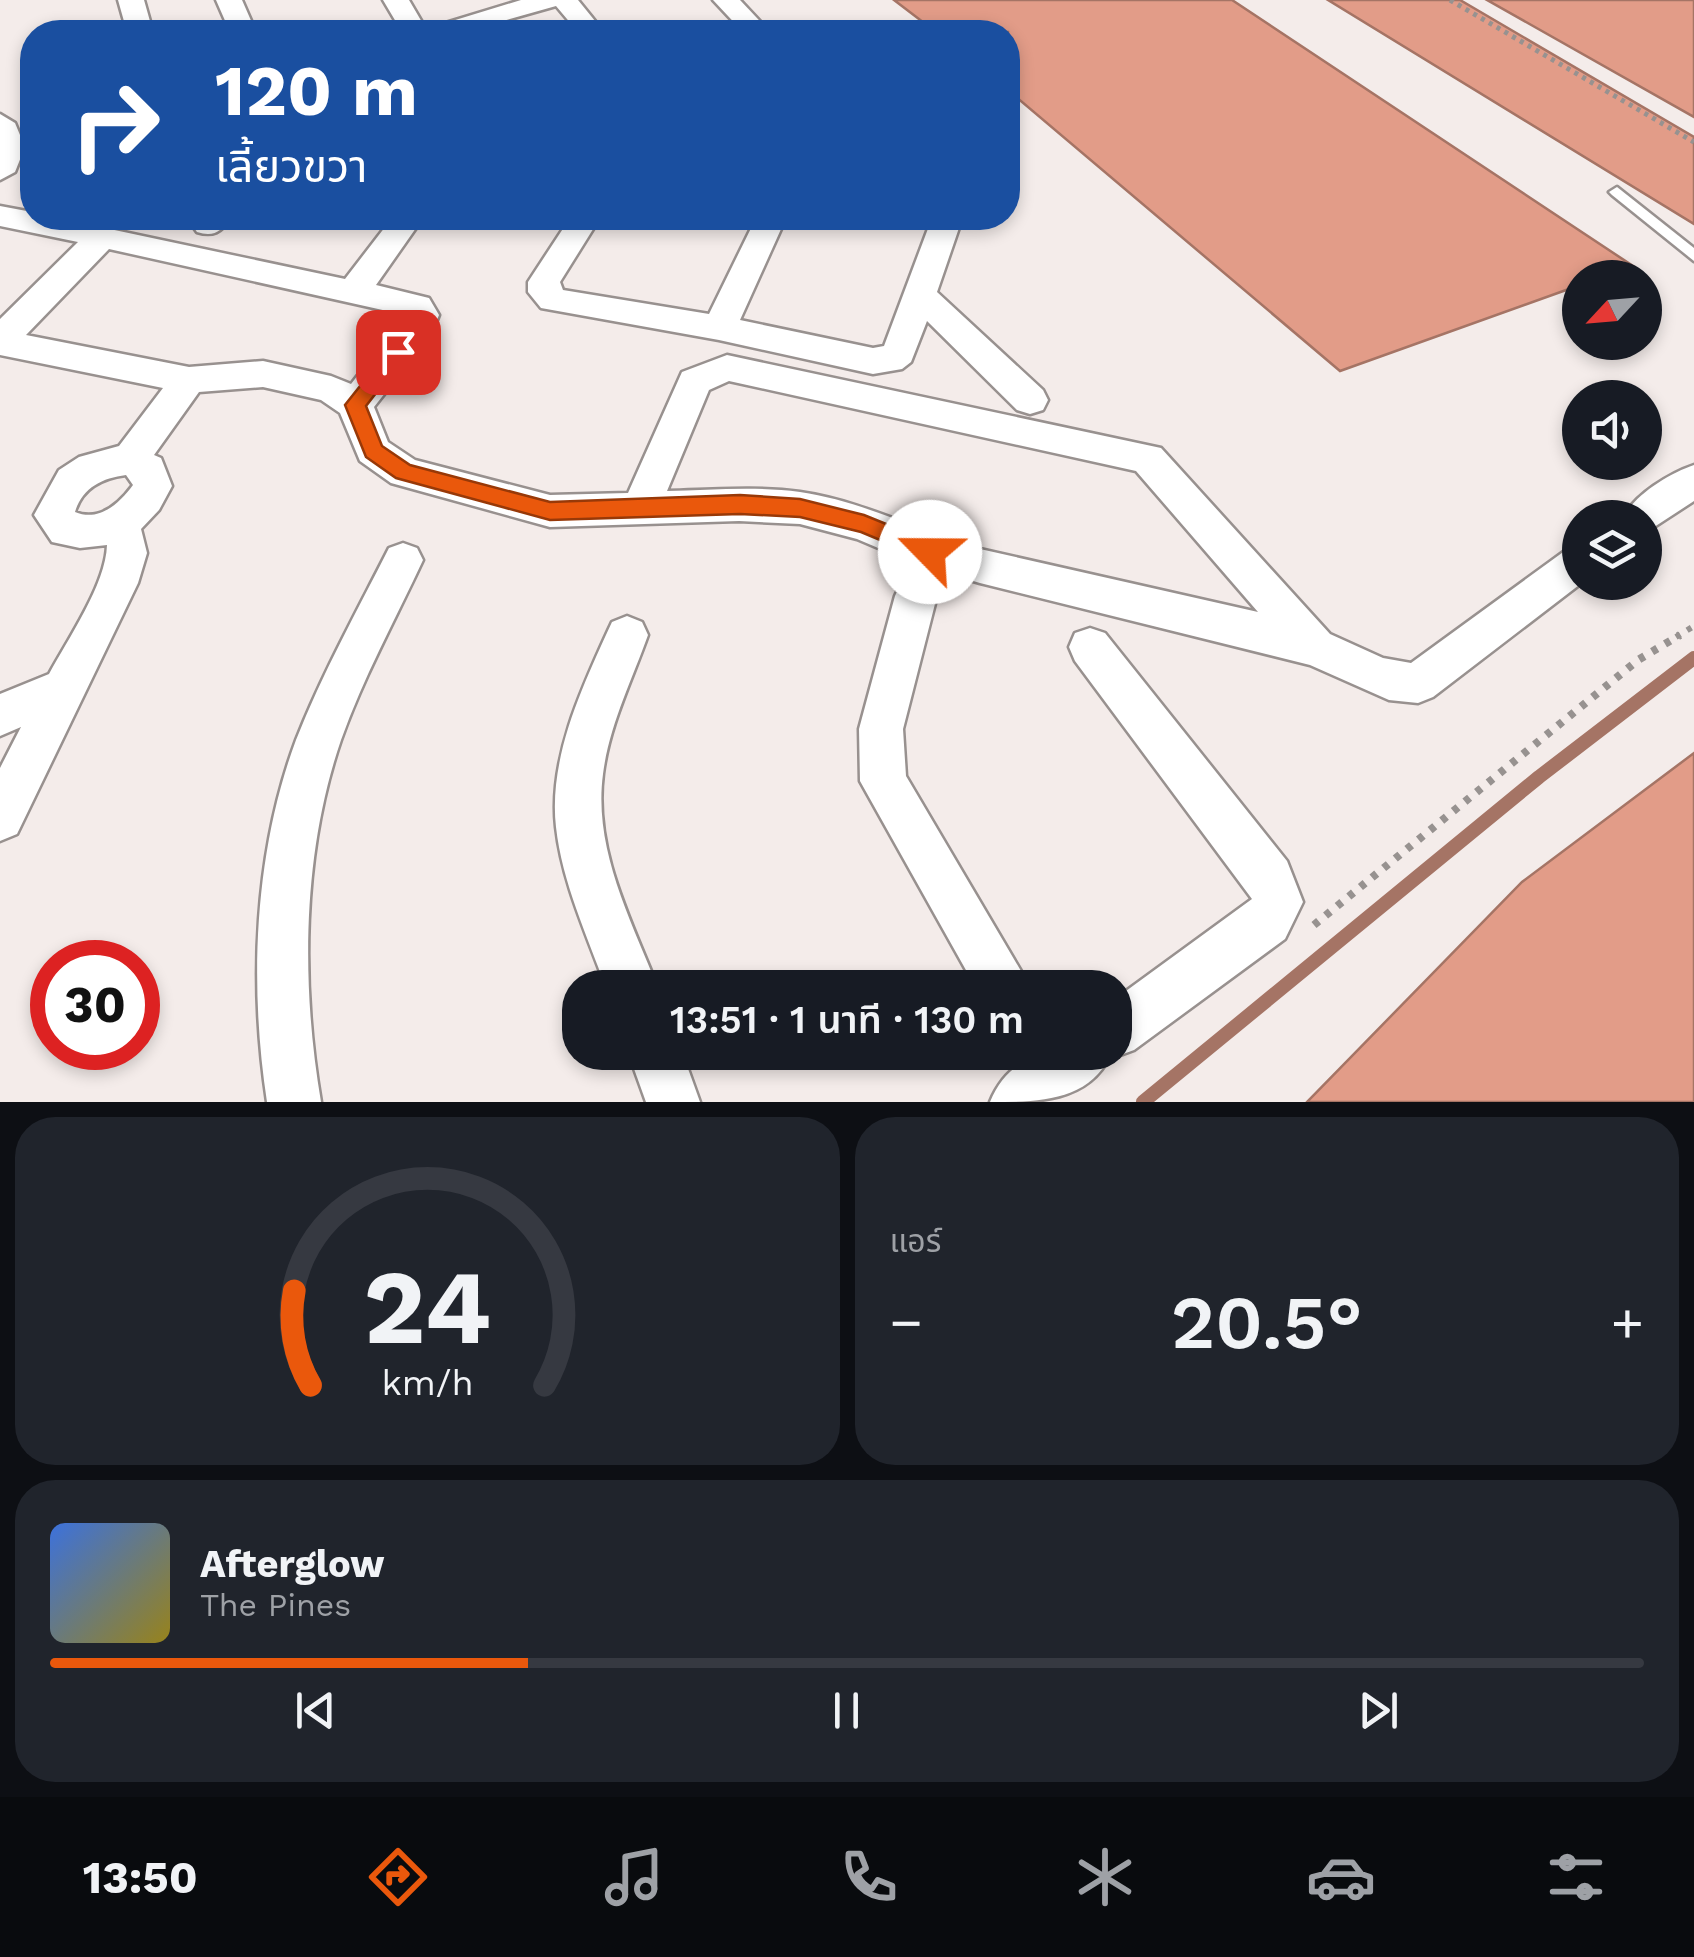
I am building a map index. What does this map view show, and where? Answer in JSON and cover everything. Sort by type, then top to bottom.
[{"type":"street","points":[[479,20],[549,0]]},
{"type":"street","points":[[566,0],[582,20]]},
{"type":"street","points":[[726,0],[745,20]]},
{"type":"street","points":[[0,123],[10,133],[11,142],[11,155],[0,171]]},
{"type":"street","points":[[65,230],[417,306],[422,315],[419,326],[356,405]]},
{"type":"street","points":[[354,291],[399,230]]},
{"type":"street","points":[[577,230],[544,282],[544,292],[554,300],[719,328],[874,361],[890,360],[898,353],[942,230]]},
{"type":"street","points":[[719,328],[765,230]]},
{"type":"street","points":[[0,341],[102,238]]},
{"type":"street","points":[[920,295],[1030,400]]},
{"type":"street","points":[[0,341],[189,380],[263,374],[331,389],[356,405],[373,451],[404,472],[550,511],[740,504],[800,508],[864,524],[930,552],[980,566],[1314,647],[1398,685],[1418,684],[1562,576]]},
{"type":"street","points":[[640,509],[695,381],[727,368],[1148,459],[1314,647]]},
{"type":"street","points":[[130,460],[189,380]]},
{"type":"street","points":[[130,460],[148,469],[153,486],[142,507],[118,525],[89,534],[66,530],[54,515],[59,494],[78,475],[104,462],[130,460]]},
{"type":"street","points":[[1662,503],[1694,480]]},
{"type":"street","points":[[0,818],[118,583],[128,537],[118,525]]},
{"type":"street","points":[[294,1102],[285,1034],[286,924],[300,806],[318,742],[403,560]]},
{"type":"street","points":[[916,596],[881,729],[884,781],[994,970]]},
{"type":"street","points":[[626,970],[590,871],[580,804],[580,774],[627,635]]},
{"type":"street","points":[[1090,647],[1270,878],[1278,902],[1266,921],[1132,1019]]},
{"type":"street","points":[[0,715],[63,689]]},
{"type":"street","points":[[662,1070],[673,1102]]},
{"type":"lane","points":[[1617,192],[1694,256]]},
{"type":"path","points":[[1450,0],[1694,142]]},
{"type":"path","points":[[1307,931],[1638,660],[1694,626]]},
{"type":"shaded area","points":[[894,0],[1232,0],[1624,260],[1562,260],[1562,291],[1340,371],[1020,100],[1020,20],[920,20]]},
{"type":"shaded area","points":[[1328,0],[1460,0],[1694,137],[1694,224]]},
{"type":"shaded area","points":[[1487,0],[1694,0],[1694,117]]},
{"type":"shaded area","points":[[1694,753],[1694,1102],[1307,1102],[1522,882]]},
{"type":"waterway","points":[[1143,1102],[1539,777],[1694,658]]},
{"type":"route","points":[[398,352],[356,405],[373,451],[404,472],[550,511],[740,504],[800,508],[864,524],[930,552]]}]
